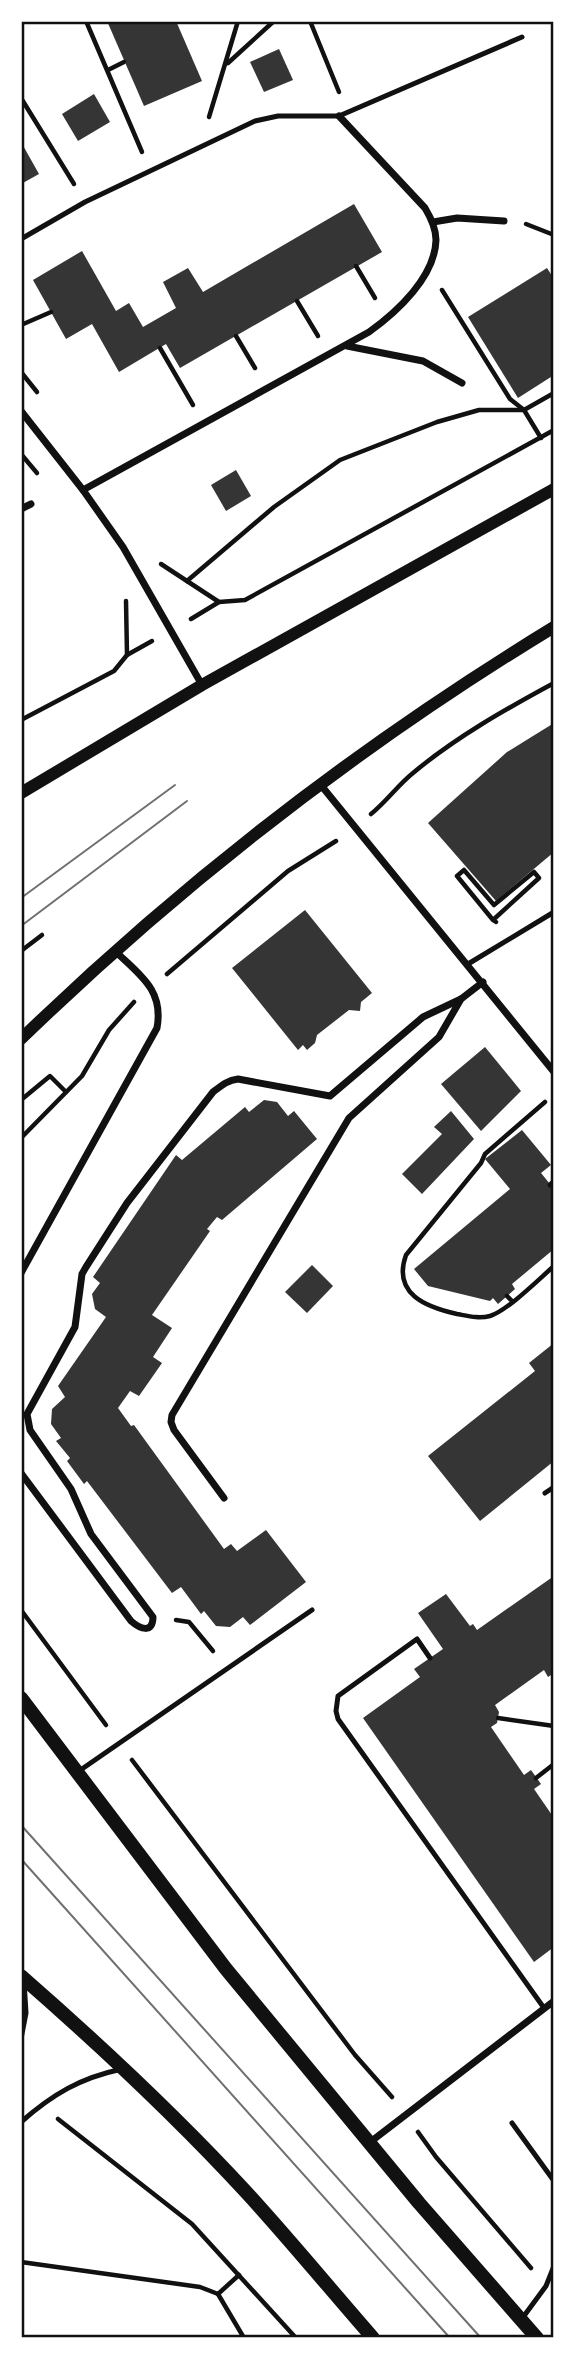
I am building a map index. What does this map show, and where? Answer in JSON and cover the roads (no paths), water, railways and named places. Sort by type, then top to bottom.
[{"type":"main road","points":[[21,1698],[226,1969],[369,2143],[537,2338]]},
{"type":"main road","points":[[22,1977],[124,2068],[248,2195],[373,2338]]},
{"type":"street","points":[[83,490],[347,345],[388,318],[426,272],[435,250],[433,222],[425,208],[339,116]]},
{"type":"street","points":[[433,222],[457,218],[504,221]]},
{"type":"street","points":[[347,345],[423,361],[463,383]]},
{"type":"street","points":[[21,411],[83,490],[123,547],[202,685]]},
{"type":"street","points":[[21,793],[202,685],[554,489]]},
{"type":"street","points":[[21,509],[31,504]]},
{"type":"street","points":[[21,1039],[115,950],[226,855],[320,784],[475,675],[554,626]]},
{"type":"street","points":[[320,784],[554,1072]]},
{"type":"street","points":[[21,1273],[157,1028],[157,997],[151,987],[115,950]]},
{"type":"street","points":[[21,1473],[131,1621],[144,1630],[153,1623],[153,1616],[91,1534],[71,1489],[30,1430],[28,1422],[27,1414],[75,1327],[82,1274],[127,1203],[223,1084],[239,1079],[330,1096],[423,1017],[461,999],[483,982]]},
{"type":"street","points":[[224,1497],[174,1430],[172,1415],[349,1118],[439,1037],[461,999]]},
{"type":"street","points":[[369,2143],[554,2001]]},
{"type":"lane","points":[[21,239],[85,202],[255,121],[278,116],[339,116],[522,37]]},
{"type":"lane","points":[[468,964],[554,912]]},
{"type":"lane","points":[[545,1493],[554,1487]]},
{"type":"lane","points":[[76,1772],[313,1610]]},
{"type":"lane","points":[[430,1658],[417,1639],[338,1696],[338,1719],[544,2008]]},
{"type":"lane","points":[[21,2039],[26,2014],[22,1977]]},
{"type":"lane","points":[[21,2122],[53,2095],[68,2087],[85,2079],[124,2068]]},
{"type":"lane","points":[[512,2123],[554,2181]]},
{"type":"lane","points":[[521,2320],[546,2286],[554,2266]]},
{"type":"tram line","points":[[21,898],[175,785]]},
{"type":"tram line","points":[[21,926],[187,801]]},
{"type":"tram line","points":[[21,1825],[481,2338]]},
{"type":"tram line","points":[[21,1859],[450,2338]]}]
